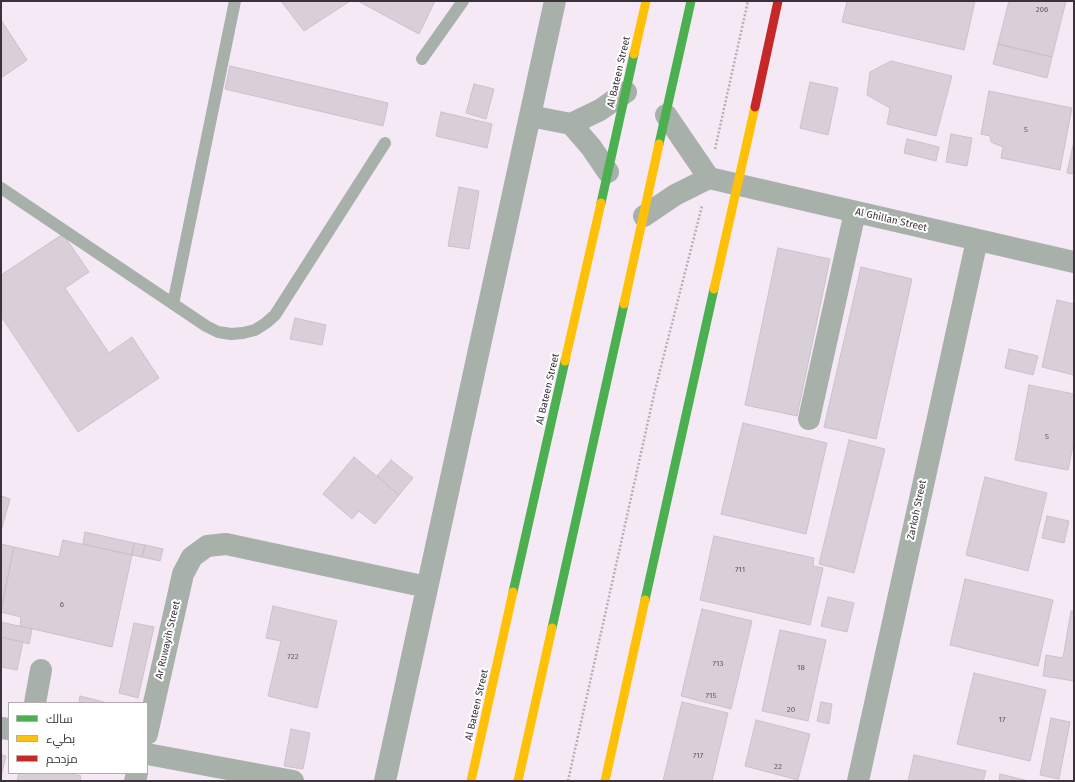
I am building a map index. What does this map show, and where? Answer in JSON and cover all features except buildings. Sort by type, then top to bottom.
[{"type":"main road","name":"Al Bateen Street","points":[[471,781],[646,1]]},
{"type":"main road","points":[[518,781],[691,1]]},
{"type":"main road","points":[[605,781],[778,1]]},
{"type":"street","points":[[385,781],[555,1]]},
{"type":"street","points":[[530,116],[571,124],[600,110],[626,92]]},
{"type":"street","points":[[644,216],[675,195],[709,178],[666,115]]},
{"type":"street","points":[[571,124],[591,147],[608,172]]},
{"type":"street","name":"Al Ghillan Street","points":[[709,178],[1074,262]]},
{"type":"street","points":[[809,419],[855,212]]},
{"type":"street","name":"Zarkoh Street","points":[[858,781],[977,240]]},
{"type":"street","name":"Ar Ruwayih Street","points":[[148,730],[183,574],[186,565],[199,551],[207,546],[226,544],[427,587]]},
{"type":"street","points":[[35,702],[41,670]]},
{"type":"street","points":[[148,754],[293,781]]},
{"type":"lane","points":[[173,304],[235,1]]},
{"type":"lane","points":[[422,59],[463,1]]},
{"type":"lane","points":[[1,188],[206,326],[218,332],[231,334],[243,333],[255,330],[275,315],[385,143]]},
{"type":"path","points":[[568,781],[655,390],[709,178],[748,1]]},
{"type":"traffic: fast","points":[[659,144],[691,1]]},
{"type":"traffic: fast","points":[[601,203],[634,54]]},
{"type":"traffic: fast","points":[[645,600],[714,289]]},
{"type":"traffic: fast","points":[[552,628],[624,304]]},
{"type":"traffic: fast","points":[[513,592],[565,361]]},
{"type":"traffic: slow","points":[[634,54],[646,1]]},
{"type":"traffic: slow","points":[[714,289],[755,107]]},
{"type":"traffic: slow","points":[[624,304],[659,144]]},
{"type":"traffic: slow","points":[[565,361],[601,203]]},
{"type":"traffic: slow","points":[[471,781],[513,592]]},
{"type":"traffic: slow","points":[[605,781],[645,600]]},
{"type":"traffic: slow","points":[[518,781],[552,628]]},
{"type":"traffic: jam","points":[[755,107],[778,1]]}]
